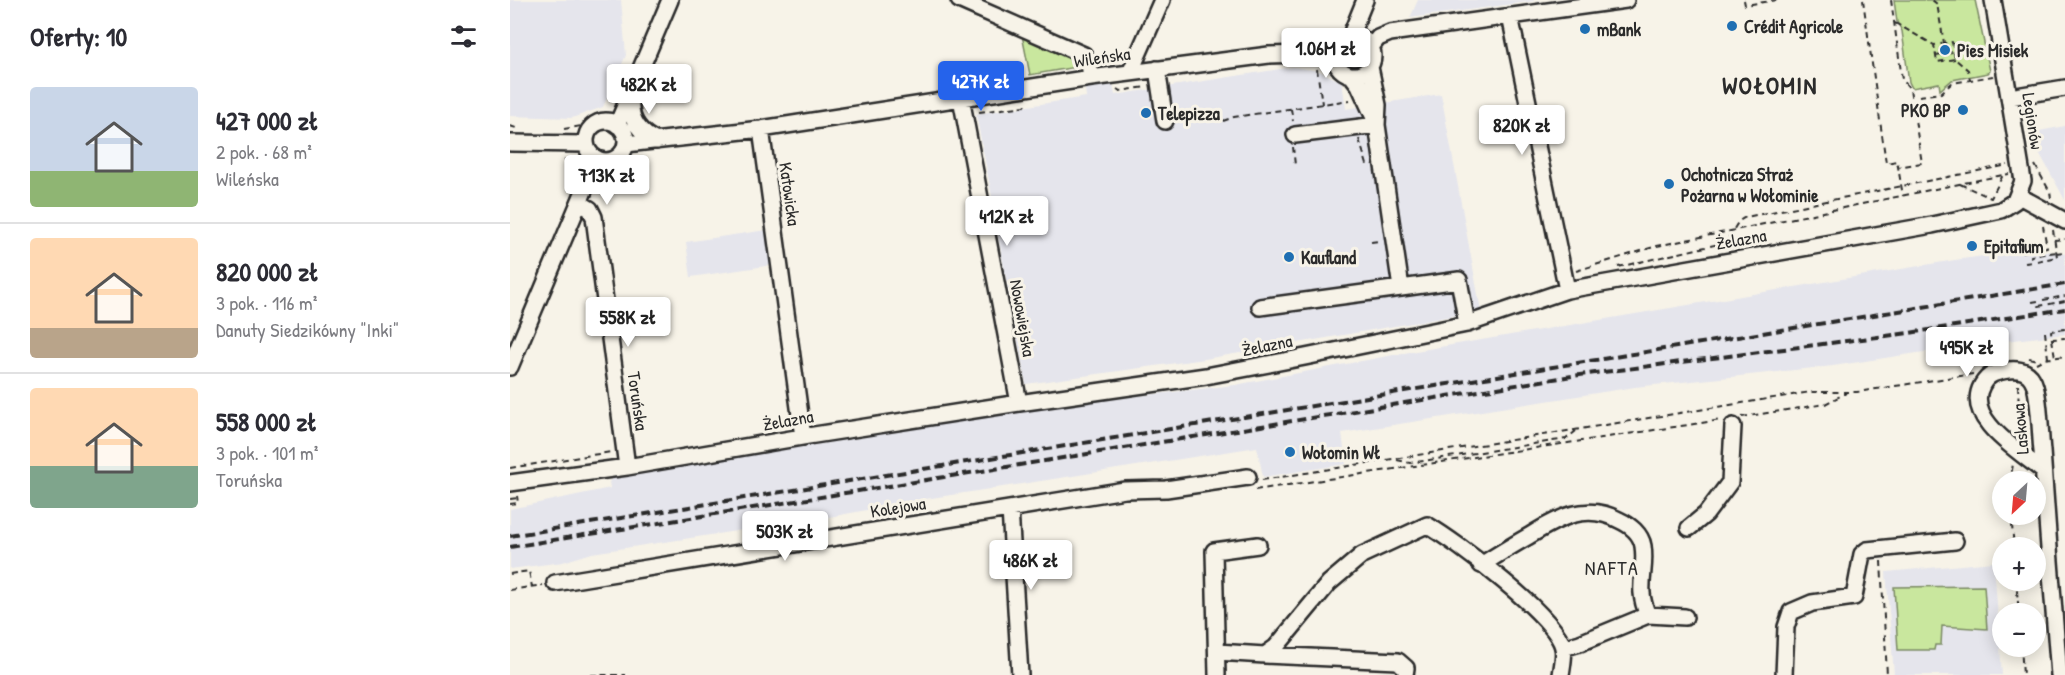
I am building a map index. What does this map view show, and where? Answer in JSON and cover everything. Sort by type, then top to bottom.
[{"type":"street","points":[[617,125],[665,29],[670,0]]},
{"type":"street","points":[[959,0],[1084,55],[1089,63],[1091,78]]},
{"type":"street","points":[[1130,73],[1162,0]]},
{"type":"street","points":[[1350,37],[1365,0]]},
{"type":"street","points":[[1371,47],[1378,38],[1390,33],[1626,0]]},
{"type":"street","name":"Legionów","points":[[1993,0],[2023,181],[2019,195]]},
{"type":"street","points":[[1510,16],[1567,290]]},
{"type":"street","points":[[1377,125],[1359,85],[1347,78],[1347,75],[1338,68],[1335,53],[1338,44],[1350,37],[1360,38],[1371,47],[1373,57],[1370,67],[1378,105],[1377,125],[1401,288]]},
{"type":"street","name":"Wileńska","points":[[626,144],[761,129],[1157,69],[1269,55],[1335,53]]},
{"type":"street","points":[[1347,78],[1362,74],[1370,67]]},
{"type":"street","points":[[1157,69],[1165,121]]},
{"type":"street","points":[[2010,97],[2065,88]]},
{"type":"street","points":[[631,96],[632,118],[646,136],[657,141]]},
{"type":"street","name":"Nowowiejska","points":[[961,98],[1019,403]]},
{"type":"street","points":[[604,121],[617,125],[625,137],[626,144],[620,156],[607,162],[597,160],[589,153],[586,144],[587,135],[595,124],[604,121]]},
{"type":"street","points":[[1294,141],[1377,125]]},
{"type":"street","name":"Katowicka","points":[[761,129],[803,437]]},
{"type":"street","points":[[510,143],[586,144]]},
{"type":"street","points":[[510,367],[597,160]]},
{"type":"street","points":[[2019,195],[2059,222]]},
{"type":"street","name":"Żelazna","points":[[510,483],[627,467],[1019,403],[1206,376],[1467,324],[1567,290],[1977,216],[2006,209],[2019,195]]},
{"type":"street","name":"Toruńska","points":[[580,203],[593,214],[627,467]]},
{"type":"street","points":[[1260,307],[1459,280],[1467,324]]},
{"type":"street","name":"Laskowa","points":[[2025,371],[2033,380],[2043,471],[1992,429],[1982,416],[1978,399],[1979,391],[1994,372],[2025,371]]},
{"type":"street","points":[[1689,528],[1706,514],[1730,482],[1735,420]]},
{"type":"street","name":"Kolejowa","points":[[555,583],[1125,490],[1251,484]]},
{"type":"street","points":[[1010,509],[1020,675]]},
{"type":"street","name":"Laskowa","points":[[2046,509],[2059,675]]},
{"type":"street","points":[[1481,565],[1558,518],[1573,513],[1590,512],[1611,515],[1628,524],[1638,534],[1643,546],[1641,600],[1648,615]]},
{"type":"street","points":[[1265,655],[1276,647],[1329,583],[1362,555],[1427,525],[1444,535],[1520,595],[1548,624],[1563,648],[1561,675]]},
{"type":"street","points":[[1784,675],[1786,627],[1791,612],[1812,603],[1854,597],[1862,554],[1867,550],[1954,541]]},
{"type":"street","points":[[1217,675],[1214,550],[1258,545]]},
{"type":"street","points":[[1563,648],[1648,615],[1685,618]]},
{"type":"street","points":[[1217,652],[1398,662],[1406,668],[1406,675]]},
{"type":"path","points":[[1744,0],[1745,5],[1777,0]]},
{"type":"path","points":[[1863,0],[1886,163],[1897,161],[1903,195]]},
{"type":"path","points":[[1891,0],[1902,79],[1910,89],[1922,163],[1898,167]]},
{"type":"path","points":[[1932,0],[1937,4],[1944,43]]},
{"type":"path","points":[[1894,23],[1934,45],[1952,42],[1955,59],[1968,70],[1970,80]]},
{"type":"path","points":[[1934,45],[1937,62],[1955,59]]},
{"type":"path","points":[[1936,55],[1953,52]]},
{"type":"path","points":[[1317,67],[1322,104]]},
{"type":"path","points":[[1325,68],[1347,78]]},
{"type":"path","points":[[1919,96],[1941,93],[1952,83],[1996,75]]},
{"type":"path","points":[[1223,121],[1234,117],[1351,100],[1350,92]]},
{"type":"path","points":[[1355,128],[1368,168]]},
{"type":"path","points":[[1294,141],[1295,165]]},
{"type":"path","points":[[555,159],[565,159],[577,172]]},
{"type":"path","points":[[2032,162],[2050,192],[2050,200]]},
{"type":"path","points":[[1618,274],[1619,265],[1723,243],[1728,240],[1737,223],[1746,217],[2011,164]]},
{"type":"path","points":[[1564,275],[1657,246],[2012,173]]},
{"type":"path","points":[[1959,184],[1991,198],[2003,175]]},
{"type":"path","points":[[2037,261],[2057,257],[2054,240],[2059,222]]},
{"type":"path","points":[[2022,252],[2047,247],[2042,223]]},
{"type":"path","points":[[2054,240],[2065,238]]},
{"type":"path","points":[[2025,263],[2032,262],[2031,256],[2065,252]]},
{"type":"path","points":[[2043,300],[2065,296]]},
{"type":"path","points":[[2032,302],[2038,301],[2039,306],[2065,302]]},
{"type":"path","points":[[2055,357],[2051,331],[2065,329]]},
{"type":"path","points":[[2044,332],[2049,358]]},
{"type":"path","points":[[2052,339],[2065,338]]},
{"type":"path","points":[[2047,350],[2054,349]]},
{"type":"path","points":[[2040,361],[2065,356]]},
{"type":"path","points":[[1251,484],[1264,480],[1820,391],[1846,393],[1975,374]]},
{"type":"path","points":[[2017,389],[2020,443]]},
{"type":"path","points":[[1251,484],[1735,420],[1826,404],[1846,393]]},
{"type":"path","points":[[1394,459],[1410,463],[1543,442],[1566,438],[1578,429]]},
{"type":"path","points":[[510,468],[626,450]]},
{"type":"path","points":[[2012,471],[2014,461]]},
{"type":"path","points":[[510,499],[517,498]]},
{"type":"path","points":[[510,504],[515,504]]},
{"type":"path","points":[[1880,549],[1887,675]]},
{"type":"path","points":[[510,574],[529,571],[532,587]]},
{"type":"path","points":[[510,590],[555,583]]},
{"type":"path","points":[[2022,657],[2024,675]]},
{"type":"path","points":[[570,675],[626,675]]},
{"type":"shaded area","points":[[510,0],[621,0],[626,55],[603,107],[572,118],[510,116]]},
{"type":"shaded area","points":[[1418,0],[1542,0],[1410,18]]},
{"type":"shaded area","points":[[1293,67],[1319,71],[1342,82],[1346,109],[1441,94],[1481,311],[1205,359],[1026,384],[996,225],[1008,222],[1005,201],[993,202],[976,114],[1086,97],[1085,88],[1113,84],[1115,95]]},
{"type":"shaded area","points":[[2065,126],[2065,200],[2035,145],[2034,132]]},
{"type":"shaded area","points":[[767,230],[772,265],[691,277],[686,242]]},
{"type":"shaded area","points":[[2034,249],[2065,254],[2065,334],[1956,347],[1833,366],[1635,387],[1342,433],[1346,464],[1263,477],[1257,447],[592,553],[563,562],[510,569],[510,509],[610,488],[609,482],[613,477],[1076,403],[1235,385],[1404,353],[1955,260]]},
{"type":"shaded area","points":[[1992,562],[1992,591],[1996,591],[1997,603],[1992,603],[1992,657],[2001,657],[2002,675],[1894,675],[1886,572]]},
{"type":"green space","points":[[1894,0],[1975,0],[1990,71],[1952,80],[1940,90],[1939,83],[1912,88]]},
{"type":"green space","points":[[1022,35],[1070,57],[1077,63],[1076,67],[1030,75]]},
{"type":"green space","points":[[1984,586],[1987,629],[1942,626],[1941,645],[1935,645],[1934,650],[1898,650],[1894,587]]},
{"type":"railway","points":[[510,536],[2065,284]]},
{"type":"railway","points":[[510,547],[1572,376],[1909,333],[2065,309]]},
{"type":"place","name":"Crédit Agricole","points":[[1732,26]]},
{"type":"place","name":"mBank","points":[[1585,29]]},
{"type":"place","name":"Pies Misiek","points":[[1945,50]]},
{"type":"place","name":"PKO BP","points":[[1963,110]]},
{"type":"place","name":"Telepizza","points":[[1146,113]]},
{"type":"place","name":"Ochotnicza Straż Pożarna w Wołominie","points":[[1669,184]]},
{"type":"place","name":"Epitafium","points":[[1972,246]]},
{"type":"place","name":"Kaufland","points":[[1289,257]]},
{"type":"place","name":"Wołomin Wł","points":[[1290,452]]},
{"type":"district","name":"WOŁOMIN","points":[[1770,85]]},
{"type":"district","name":"NAFTA","points":[[1612,567]]}]
